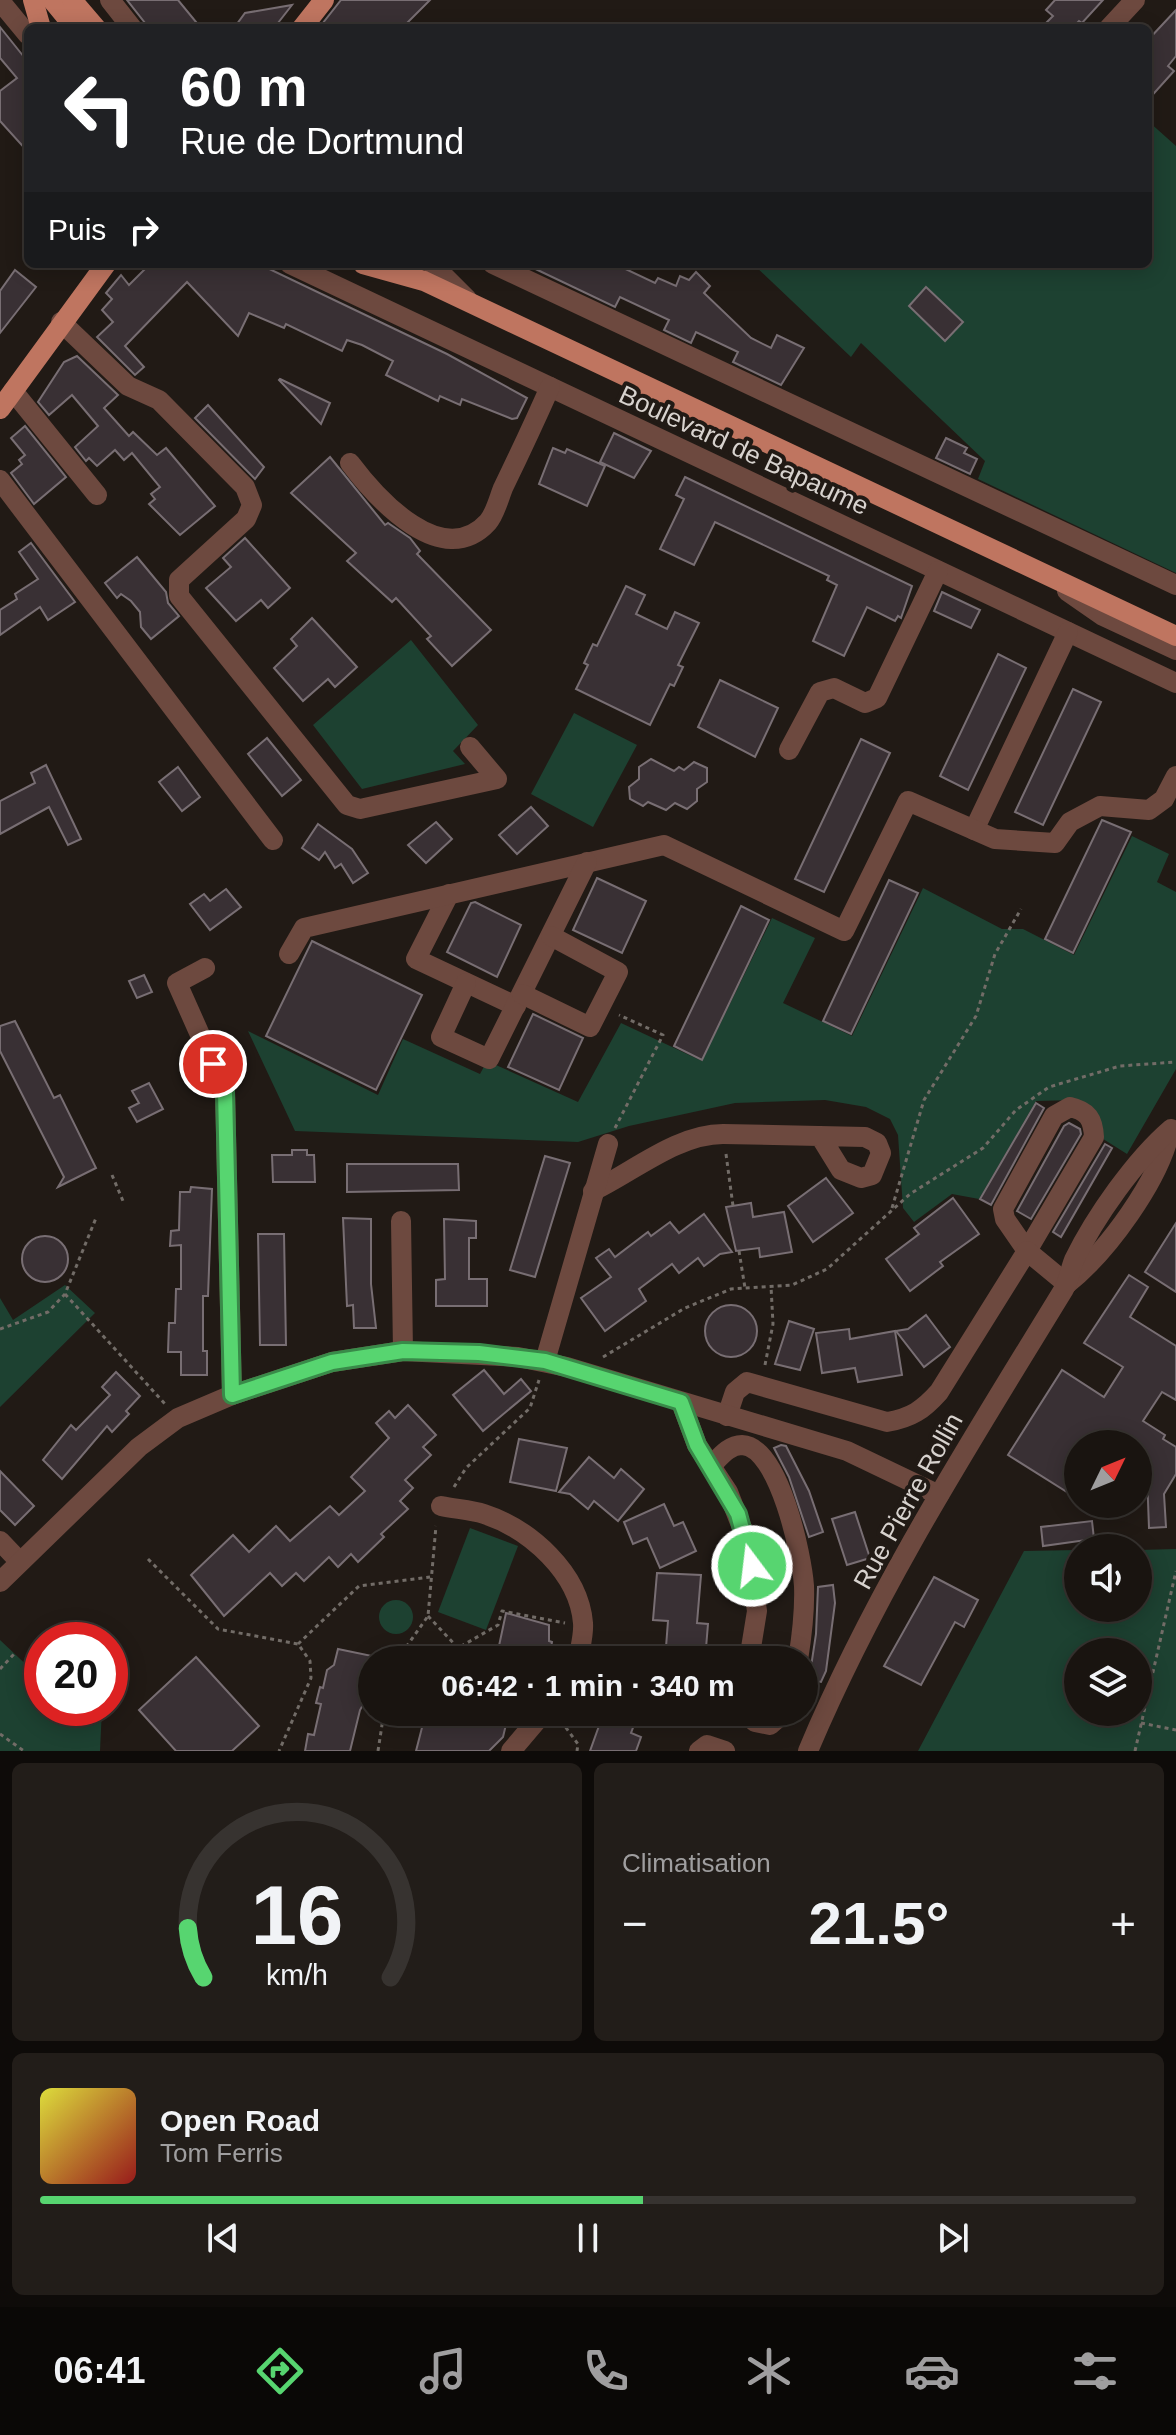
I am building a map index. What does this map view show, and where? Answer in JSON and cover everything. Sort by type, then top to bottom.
[{"type":"main road","points":[[36,0],[40,24]]},
{"type":"main road","points":[[36,0],[57,24]]},
{"type":"main road","points":[[52,0],[72,24]]},
{"type":"main road","points":[[72,0],[93,24]]},
{"type":"main road","points":[[305,24],[324,0]]},
{"type":"main road","points":[[0,409],[103,268]]},
{"type":"main road","name":"Boulevard de Bapaume","points":[[392,268],[428,273],[473,305],[1176,636]]},
{"type":"street","points":[[110,0],[129,24]]},
{"type":"street","points":[[1113,24],[1135,0]]},
{"type":"street","points":[[0,1],[24,30]]},
{"type":"street","name":"Boulevard de Bapaume","points":[[298,268],[1176,683]]},
{"type":"street","points":[[502,268],[1176,585]]},
{"type":"street","points":[[61,322],[128,386],[159,400],[245,487],[252,505],[246,519],[179,580],[179,596],[347,805],[360,809],[497,779],[470,747]]},
{"type":"street","points":[[350,463],[376,497],[413,524],[444,541],[461,539],[488,522],[550,387]]},
{"type":"street","points":[[13,391],[97,495]]},
{"type":"street","points":[[0,480],[273,840]]},
{"type":"street","points":[[789,750],[820,692],[834,688],[865,703],[877,698],[938,571]]},
{"type":"street","points":[[1048,577],[1103,616],[1176,650]]},
{"type":"street","points":[[974,830],[1068,632]]},
{"type":"street","points":[[289,954],[304,928],[664,845],[844,931],[908,801],[995,839],[1055,843],[1070,822],[1100,806],[1149,810],[1164,799],[1176,776]]},
{"type":"street","points":[[466,983],[441,1037],[489,1059],[587,862]]},
{"type":"street","points":[[449,894],[416,959],[466,983],[590,1027],[618,972],[551,936]]},
{"type":"street","points":[[205,968],[177,983],[225,1091],[232,1395]]},
{"type":"street","points":[[727,1416],[735,1392],[747,1382],[887,1422],[906,1419],[924,1409],[939,1392],[1027,1251],[1094,1137],[1093,1121],[1083,1110],[1070,1107],[1054,1116],[1003,1209],[1005,1219],[1027,1251],[1067,1284]]},
{"type":"street","name":"Rue Pierre Rollin","points":[[808,1751],[834,1694],[939,1495],[1067,1284],[1086,1269],[1141,1194],[1167,1148],[1174,1127]]},
{"type":"street","points":[[593,1191],[691,1140],[723,1134],[820,1136]]},
{"type":"street","points":[[545,1361],[608,1144]]},
{"type":"street","points":[[401,1221],[403,1351]]},
{"type":"street","points":[[0,1582],[139,1447],[178,1418],[232,1395],[332,1362],[403,1351],[479,1353],[545,1361],[847,1451],[939,1495]]},
{"type":"street","points":[[681,1402],[697,1445],[712,1465],[738,1514],[752,1566],[756,1626],[752,1646]]},
{"type":"street","points":[[712,1465],[732,1447],[743,1445],[755,1449],[774,1476],[790,1517],[802,1563],[804,1631],[801,1646]]},
{"type":"street","points":[[441,1506],[485,1514],[539,1547],[562,1569],[575,1588],[584,1627],[581,1646]]},
{"type":"street","points":[[0,1541],[20,1562]]},
{"type":"street","points":[[511,1751],[532,1726]]},
{"type":"street","points":[[699,1751],[707,1745],[725,1751]]},
{"type":"path","points":[[892,1209],[924,1100],[976,1016],[995,954],[1021,909]]},
{"type":"path","points":[[602,1006],[663,1035],[608,1144]]},
{"type":"path","points":[[582,1372],[637,1334],[685,1308],[731,1289],[792,1285],[827,1269],[892,1209],[983,1148],[1016,1110],[1049,1087],[1120,1066],[1176,1062]]},
{"type":"path","points":[[723,1134],[733,1206]]},
{"type":"path","points":[[112,1175],[123,1201]]},
{"type":"path","points":[[0,1329],[48,1312],[65,1294],[96,1218]]},
{"type":"path","points":[[739,1251],[745,1288]]},
{"type":"path","points":[[758,1385],[771,1348],[771,1286]]},
{"type":"path","points":[[65,1294],[178,1418]]},
{"type":"path","points":[[148,1559],[218,1629],[298,1644],[310,1661],[311,1678],[279,1751]]},
{"type":"path","points":[[1152,1675],[1176,1571]]},
{"type":"path","points":[[298,1644],[359,1586],[431,1577]]},
{"type":"path","points":[[461,1646],[498,1625],[502,1611],[584,1627]]},
{"type":"path","points":[[428,1616],[456,1646]]},
{"type":"path","points":[[0,1669],[15,1653]]},
{"type":"path","points":[[1152,1725],[1176,1730]]},
{"type":"path","points":[[378,1751],[382,1726]]},
{"type":"path","points":[[564,1726],[578,1744],[577,1751]]},
{"type":"path","points":[[1135,1751],[1140,1726]]},
{"type":"path","points":[[0,1734],[24,1751]]},
{"type":"path","points":[[8,1751],[14,1743]]},
{"type":"green space","points":[[1152,125],[1176,146],[1176,573],[978,479],[985,461],[861,343],[851,357],[757,268],[1152,268]]},
{"type":"green space","points":[[411,640],[478,725],[453,751],[465,764],[362,789],[313,725]]},
{"type":"green space","points":[[574,713],[637,745],[593,827],[531,794]]},
{"type":"green space","points":[[1132,836],[1169,854],[1157,882],[1176,892],[1176,1069],[1127,1154],[1100,1137],[1077,1100],[1036,1101],[979,1199],[952,1194],[914,1222],[903,1208],[898,1135],[890,1119],[866,1107],[825,1100],[735,1103],[629,1126],[578,1142],[295,1131],[248,1031],[378,1095],[403,1039],[480,1074],[487,1061],[578,1102],[621,1023],[702,1061],[772,918],[815,938],[783,1003],[852,1036],[923,888],[1002,929],[1023,929],[1074,955]]},
{"type":"green space","points":[[65,1285],[95,1313],[0,1407],[0,1298],[13,1320]]},
{"type":"green space","points":[[470,1528],[518,1546],[486,1630],[438,1612]]},
{"type":"green space","points":[[1176,1549],[1176,1751],[918,1751],[1024,1551],[1064,1550],[1064,1622],[1152,1622],[1152,1550]]},
{"type":"green space","points":[[396,1600],[408,1605],[413,1617],[408,1629],[396,1634],[384,1629],[379,1617],[384,1605]]},
{"type":"green space","points":[[0,1640],[24,1663],[24,1726],[101,1726],[100,1751],[0,1751]]},
{"type":"building","points":[[127,0],[178,0],[198,24],[146,24]]},
{"type":"building","points":[[341,0],[430,0],[406,24],[322,24]]},
{"type":"building","points":[[1055,0],[1103,0],[1082,23],[1045,24],[1053,16],[1046,10]]},
{"type":"building","points":[[292,5],[277,24],[237,24],[245,13]]},
{"type":"building","points":[[1176,10],[1176,56],[1168,66],[1174,71],[1152,96],[1152,36]]},
{"type":"building","points":[[0,27],[24,57],[24,148],[0,121],[0,91],[17,78],[0,58]]},
{"type":"building","points":[[146,268],[267,268],[447,354],[527,398],[517,418],[512,419],[462,399],[460,405],[440,396],[438,401],[386,375],[393,361],[362,345],[347,340],[342,351],[286,324],[284,328],[249,313],[238,336],[187,282],[125,346],[144,367],[135,375],[97,337],[113,322],[102,310],[112,299],[106,293],[121,275],[129,285]]},
{"type":"building","points":[[533,268],[623,268],[655,283],[658,278],[676,286],[680,276],[689,280],[696,272],[710,286],[704,293],[751,338],[771,348],[777,335],[804,348],[781,385],[733,362],[738,352],[696,332],[691,343],[664,330],[669,320],[620,297],[615,307]]},
{"type":"building","points":[[15,270],[36,287],[0,333],[0,291]]},
{"type":"building","points":[[926,287],[963,322],[945,341],[909,306]]},
{"type":"building","points":[[77,356],[118,395],[104,408],[129,436],[133,432],[157,455],[166,448],[215,506],[180,535],[149,504],[155,499],[151,494],[160,487],[132,453],[124,460],[115,450],[97,466],[89,458],[86,461],[75,447],[98,426],[72,395],[49,415],[38,402],[64,362]]},
{"type":"building","points":[[279,380],[330,403],[321,424]]},
{"type":"building","points":[[208,405],[264,467],[255,479],[195,418]]},
{"type":"building","points":[[25,426],[66,477],[34,504],[11,473],[22,464],[19,460],[25,455],[11,438]]},
{"type":"building","points":[[614,433],[651,451],[634,478],[600,462]]},
{"type":"building","points":[[946,438],[967,448],[964,453],[977,459],[970,474],[936,458]]},
{"type":"building","points":[[553,448],[565,453],[567,449],[605,466],[587,506],[539,484]]},
{"type":"building","points":[[330,457],[385,525],[388,523],[410,538],[420,551],[417,554],[491,630],[452,666],[427,639],[431,636],[396,598],[392,602],[347,561],[356,553],[291,493]]},
{"type":"building","points":[[685,477],[912,586],[901,618],[898,616],[895,621],[867,607],[844,656],[813,641],[837,585],[827,580],[829,576],[715,522],[694,565],[660,549],[684,499],[676,495]]},
{"type":"building","points":[[245,538],[290,588],[268,608],[261,600],[236,621],[206,588],[231,567],[223,558]]},
{"type":"building","points":[[31,543],[75,602],[48,620],[40,607],[0,635],[0,610],[17,599],[15,594],[38,579],[19,552]]},
{"type":"building","points":[[137,557],[166,592],[168,603],[179,616],[151,639],[141,627],[140,612],[131,601],[121,594],[117,598],[105,583]]},
{"type":"building","points":[[626,586],[645,595],[636,614],[667,629],[675,612],[699,623],[678,665],[683,667],[674,686],[670,684],[650,725],[576,689],[588,665],[584,663],[593,644],[597,646]]},
{"type":"building","points":[[942,592],[980,610],[971,628],[934,611]]},
{"type":"building","points":[[312,618],[357,667],[335,687],[328,679],[303,701],[274,668],[297,646],[291,639]]},
{"type":"building","points":[[998,654],[1026,668],[968,790],[940,776]]},
{"type":"building","points":[[720,680],[778,708],[755,757],[698,727]]},
{"type":"building","points":[[1073,689],[1101,702],[1043,825],[1015,812]]},
{"type":"building","points":[[267,738],[301,780],[282,796],[248,754]]},
{"type":"building","points":[[861,739],[890,753],[824,892],[795,879]]},
{"type":"building","points":[[651,759],[674,771],[679,767],[684,770],[694,762],[707,768],[707,782],[697,789],[697,801],[687,809],[675,803],[666,810],[648,802],[643,806],[630,799],[629,787],[639,779],[639,767]]},
{"type":"building","points":[[46,765],[81,839],[68,845],[49,807],[0,834],[0,801],[35,783],[31,773]]},
{"type":"building","points":[[178,767],[200,797],[182,811],[159,782]]},
{"type":"building","points":[[531,807],[548,826],[517,854],[499,835]]},
{"type":"building","points":[[1102,820],[1131,832],[1073,953],[1045,939]]},
{"type":"building","points":[[436,822],[452,839],[426,863],[408,845]]},
{"type":"building","points":[[318,824],[352,849],[368,873],[353,883],[341,864],[335,868],[325,852],[319,860],[302,848]]},
{"type":"building","points":[[597,878],[646,901],[622,953],[573,930]]},
{"type":"building","points":[[889,880],[918,893],[851,1034],[823,1021]]},
{"type":"building","points":[[226,889],[241,907],[210,930],[190,904],[204,894],[210,901]]},
{"type":"building","points":[[475,902],[521,925],[497,977],[447,952],[471,903]]},
{"type":"building","points":[[741,906],[769,920],[702,1060],[674,1046]]},
{"type":"building","points":[[312,941],[422,995],[376,1090],[266,1036]]},
{"type":"building","points":[[144,975],[152,992],[137,998],[129,981]]},
{"type":"building","points":[[533,1014],[583,1038],[559,1090],[508,1067]]},
{"type":"building","points":[[15,1021],[54,1098],[60,1095],[96,1168],[58,1187],[64,1177],[0,1051],[0,1026]]},
{"type":"building","points":[[149,1083],[163,1109],[137,1122],[129,1108],[139,1103],[132,1091]]},
{"type":"building","points":[[1036,1103],[1044,1108],[991,1205],[980,1199]]},
{"type":"building","points":[[1069,1123],[1080,1129],[1081,1134],[1031,1219],[1017,1211],[1064,1126]]},
{"type":"building","points":[[1105,1144],[1112,1148],[1061,1237],[1053,1232]]},
{"type":"building","points":[[292,1150],[307,1150],[307,1155],[314,1155],[315,1182],[273,1182],[272,1155],[292,1155]]},
{"type":"building","points":[[545,1156],[570,1163],[535,1277],[510,1270]]},
{"type":"building","points":[[347,1164],[458,1164],[459,1190],[347,1192]]},
{"type":"building","points":[[826,1178],[853,1213],[813,1242],[788,1206]]},
{"type":"building","points":[[191,1187],[212,1189],[208,1296],[203,1296],[203,1351],[207,1351],[207,1375],[181,1375],[181,1352],[168,1352],[169,1323],[175,1323],[176,1289],[181,1289],[181,1245],[170,1246],[171,1231],[179,1230],[180,1192],[190,1192]]},
{"type":"building","points":[[953,1198],[979,1234],[940,1262],[943,1266],[910,1291],[886,1259],[919,1234],[914,1228]]},
{"type":"building","points":[[751,1203],[753,1217],[784,1212],[792,1252],[760,1257],[759,1248],[736,1251],[726,1207]]},
{"type":"building","points":[[704,1214],[732,1252],[720,1254],[704,1266],[698,1258],[679,1273],[672,1264],[639,1289],[646,1301],[605,1331],[581,1298],[611,1277],[596,1258],[609,1249],[615,1257],[648,1232],[651,1236],[670,1222],[679,1233]]},
{"type":"building","points":[[343,1218],[371,1219],[371,1284],[376,1328],[354,1328],[353,1305],[347,1306]]},
{"type":"building","points":[[444,1219],[476,1221],[476,1238],[469,1238],[469,1279],[487,1279],[487,1306],[436,1306],[436,1280],[445,1279]]},
{"type":"building","points":[[1176,1223],[1176,1292],[1145,1272]]},
{"type":"building","points":[[258,1234],[284,1234],[286,1345],[260,1345]]},
{"type":"building","points":[[45,1236],[61,1243],[68,1259],[61,1275],[45,1282],[29,1275],[22,1259],[29,1243]]},
{"type":"building","points":[[1129,1275],[1148,1287],[1130,1317],[1176,1346],[1176,1400],[1162,1392],[1143,1421],[1165,1435],[1163,1439],[1176,1447],[1176,1474],[1164,1494],[1166,1527],[1149,1528],[1149,1518],[1152,1518],[1152,1430],[1064,1430],[1064,1490],[1008,1455],[1062,1370],[1104,1397],[1123,1367],[1084,1343]]},
{"type":"building","points":[[731,1305],[750,1312],[757,1331],[750,1350],[731,1357],[712,1350],[705,1331],[712,1312]]},
{"type":"building","points":[[926,1315],[950,1347],[924,1367],[896,1331],[908,1329]]},
{"type":"building","points":[[789,1321],[814,1329],[800,1370],[775,1364]]},
{"type":"building","points":[[849,1329],[850,1339],[895,1331],[902,1375],[858,1382],[855,1368],[822,1373],[816,1333]]},
{"type":"building","points":[[484,1370],[504,1394],[521,1379],[531,1391],[483,1431],[453,1395]]},
{"type":"building","points":[[116,1372],[140,1396],[126,1411],[129,1414],[112,1432],[107,1426],[62,1479],[43,1460],[71,1425],[76,1430],[110,1395],[102,1387]]},
{"type":"building","points":[[408,1405],[436,1435],[423,1447],[431,1455],[405,1480],[413,1488],[400,1501],[408,1509],[381,1534],[384,1537],[358,1562],[351,1554],[338,1567],[329,1557],[304,1581],[296,1573],[282,1586],[270,1573],[224,1616],[191,1575],[233,1535],[249,1552],[276,1526],[290,1541],[330,1506],[339,1515],[365,1491],[351,1477],[389,1438],[376,1423],[389,1411],[395,1418]]},
{"type":"building","points":[[519,1439],[567,1448],[556,1491],[510,1482]]},
{"type":"building","points":[[786,1446],[809,1491],[823,1532],[809,1537],[789,1477],[774,1448]]},
{"type":"building","points":[[589,1457],[614,1478],[621,1469],[644,1489],[618,1521],[594,1501],[588,1509],[570,1494],[559,1492]]},
{"type":"building","points":[[0,1471],[34,1506],[15,1525],[0,1510]]},
{"type":"building","points":[[664,1504],[674,1526],[683,1522],[696,1551],[660,1568],[647,1538],[633,1544],[624,1522]]},
{"type":"building","points":[[855,1512],[870,1558],[847,1565],[832,1519]]},
{"type":"building","points":[[1092,1521],[1093,1534],[1064,1534],[1064,1543],[1043,1546],[1041,1527]]},
{"type":"building","points":[[657,1573],[701,1575],[697,1623],[708,1624],[706,1646],[666,1646],[668,1621],[653,1620]]},
{"type":"building","points":[[934,1577],[978,1600],[964,1627],[955,1622],[921,1685],[884,1666]]},
{"type":"building","points":[[833,1585],[835,1603],[826,1671],[821,1682],[818,1682],[818,1646],[814,1646],[818,1587]]},
{"type":"building","points":[[506,1613],[549,1625],[551,1646],[499,1646]]},
{"type":"building","points":[[338,1649],[358,1653],[358,1718],[350,1751],[305,1751],[308,1734],[314,1735],[321,1704],[316,1703],[320,1687],[323,1688],[327,1670],[334,1665]]},
{"type":"building","points":[[196,1657],[259,1726],[232,1751],[176,1751],[139,1710]]},
{"type":"building","points":[[422,1726],[506,1726],[503,1737],[489,1751],[416,1751]]},
{"type":"building","points":[[599,1726],[634,1726],[631,1733],[641,1737],[636,1751],[590,1751]]},
{"type":"route","points":[[213,1064],[225,1091],[232,1395],[332,1362],[403,1351],[479,1353],[545,1361],[681,1402],[697,1445],[712,1465],[738,1514],[752,1566]]}]
